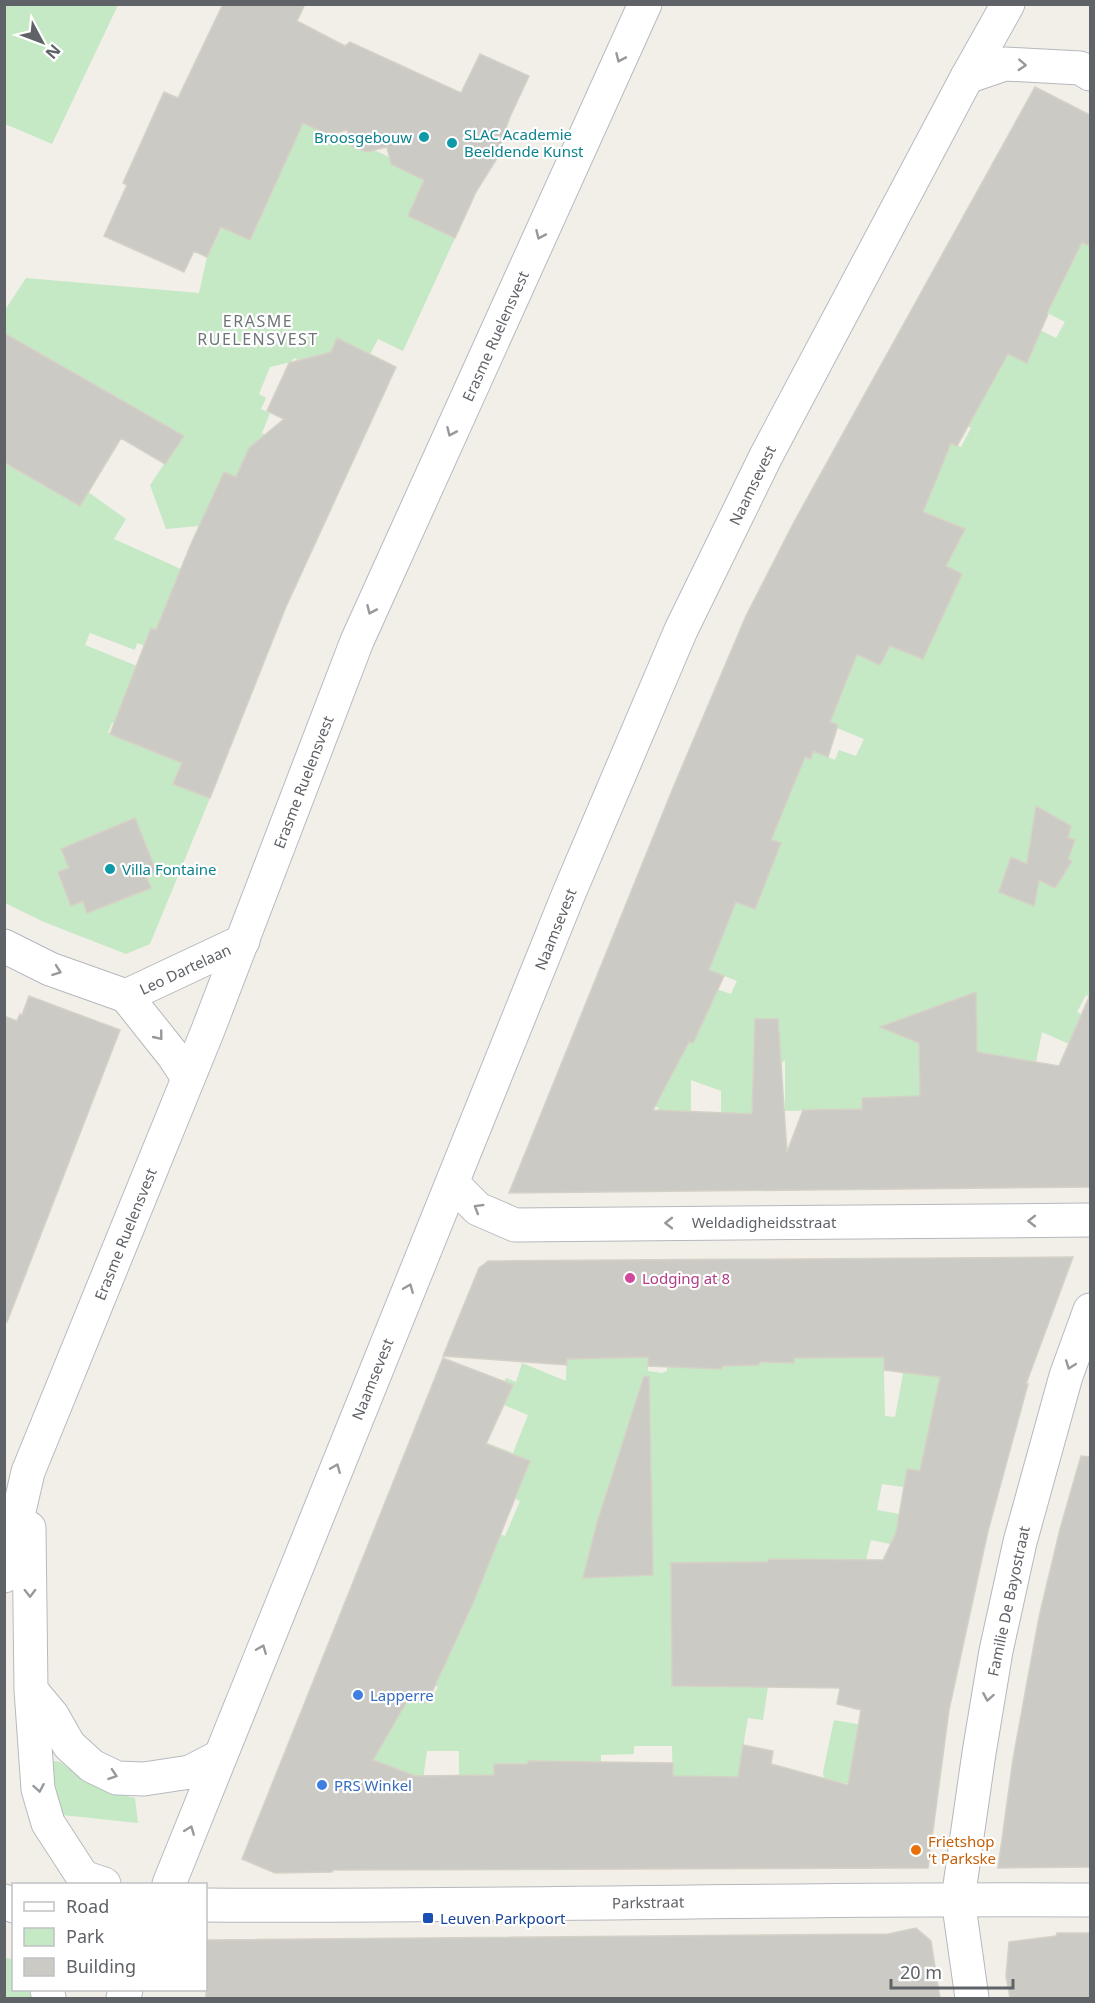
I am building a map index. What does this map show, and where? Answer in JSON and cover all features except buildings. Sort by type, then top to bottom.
[{"type":"main road","name":"Erasme Ruelensvest","points":[[4,1576],[28,1472],[243,941],[357,641],[645,4]]},
{"type":"main road","name":"Naamsevest","points":[[169,1883],[569,893],[681,630],[766,456],[1008,4]]},
{"type":"main road","points":[[967,77],[1005,64],[1080,68],[1090,74]]},
{"type":"main road","name":"Leo Dartelaan","points":[[126,996],[243,941]]},
{"type":"main road","name":"Leo Dartelaan","points":[[4,946],[50,969],[126,996],[173,1055],[188,1078]]},
{"type":"main road","name":"Weldadigheidsstraat","points":[[453,1184],[478,1209],[515,1225],[1090,1220]]},
{"type":"main road","name":"Familie De Bayostraat","points":[[972,1998],[958,1899],[996,1652],[1020,1542],[1066,1376],[1090,1310]]},
{"type":"main road","points":[[28,1472],[32,1690],[38,1789],[48,1823],[83,1877],[101,1883]]},
{"type":"main road","points":[[32,1690],[52,1715],[69,1745],[92,1766],[117,1778],[144,1779],[190,1772],[219,1757]]},
{"type":"main road","name":"Parkstraat","points":[[207,1905],[1090,1900]]},
{"type":"green space","points":[[5,4],[118,5],[52,144],[5,124]]},
{"type":"green space","points":[[283,109],[350,140],[352,146],[365,152],[374,150],[389,157],[391,164],[405,171],[426,174],[408,216],[455,238],[403,351],[378,339],[370,354],[338,338],[332,351],[354,360],[317,362],[307,358],[298,360],[294,358],[291,362],[270,367],[259,394],[266,398],[261,409],[270,413],[262,433],[266,435],[199,526],[166,529],[150,485],[183,436],[5,333],[5,310],[26,278],[199,293],[207,257]]},
{"type":"green space","points":[[1082,242],[1090,246],[1090,997],[1086,995],[1077,1012],[1082,1015],[1069,1044],[1042,1032],[1036,1062],[977,1105],[976,993],[951,1098],[862,1098],[862,1116],[818,1110],[785,1111],[785,1060],[753,1085],[753,1121],[721,1122],[721,1091],[691,1080],[691,1123],[659,1115],[659,1108],[651,1105],[675,1044],[686,1048],[689,1042],[693,1043],[708,1010],[714,988],[731,994],[737,981],[696,965],[723,935],[736,902],[755,909],[759,901],[755,892],[780,843],[766,838],[785,806],[798,774],[794,753],[810,759],[813,751],[835,760],[839,750],[856,756],[864,739],[837,728],[838,725],[830,722],[839,700],[833,697],[856,654],[880,664],[890,646],[887,536],[946,566],[965,529],[907,506],[938,473],[947,454],[941,451],[948,441],[961,447],[971,428],[968,426],[984,398],[1005,313],[1056,338],[1065,322],[1026,302]]},
{"type":"green space","points":[[4,462],[88,492],[126,519],[114,539],[181,569],[160,632],[145,646],[137,643],[135,650],[90,633],[85,645],[137,666],[137,731],[112,723],[108,733],[182,763],[174,784],[210,798],[150,944],[126,954],[44,922],[5,903]]},
{"type":"green space","points":[[793,1333],[883,1337],[885,1416],[895,1417],[905,1363],[945,1361],[929,1473],[908,1470],[903,1487],[882,1484],[877,1510],[916,1517],[910,1548],[871,1540],[866,1560],[768,1559],[768,1562],[671,1563],[672,1686],[768,1687],[763,1720],[748,1718],[739,1770],[750,1792],[725,1776],[691,1776],[673,1780],[672,1746],[634,1746],[634,1754],[601,1755],[601,1776],[575,1762],[528,1761],[528,1764],[494,1764],[493,1799],[459,1786],[459,1751],[427,1751],[423,1779],[352,1752],[410,1696],[429,1703],[438,1687],[411,1675],[492,1532],[505,1536],[520,1501],[514,1498],[482,1441],[513,1453],[528,1415],[504,1405],[506,1378],[516,1382],[522,1363],[566,1381],[567,1338],[648,1357],[648,1371],[662,1373],[667,1371],[667,1363],[722,1369],[722,1366],[759,1365],[759,1362],[794,1363]]},
{"type":"green space","points":[[834,1720],[874,1727],[861,1786],[824,1779],[823,1772]]},
{"type":"green space","points":[[55,1761],[104,1789],[135,1798],[138,1823],[62,1815],[51,1767],[52,1762]]},
{"type":"green space","points":[[5,1958],[12,1959],[12,1991],[29,1991],[31,1998],[5,1998]]},
{"type":"place","name":"Broosgebouw","points":[[424,137]]},
{"type":"place","name":"SLAC Academie Beeldende Kunst","points":[[452,143]]},
{"type":"place","name":"Villa Fontaine","points":[[110,869]]},
{"type":"place","name":"Lodging at 8","points":[[630,1278]]},
{"type":"place","name":"Lapperre","points":[[358,1695]]},
{"type":"place","name":"PRS Winkel","points":[[322,1785]]},
{"type":"place","name":"Frietshop 't Parkske","points":[[916,1850]]},
{"type":"place","name":"Leuven Parkpoort","points":[[428,1918]]},
{"type":"district","name":"ERASME RUELENSVEST","points":[[258,330]]}]
